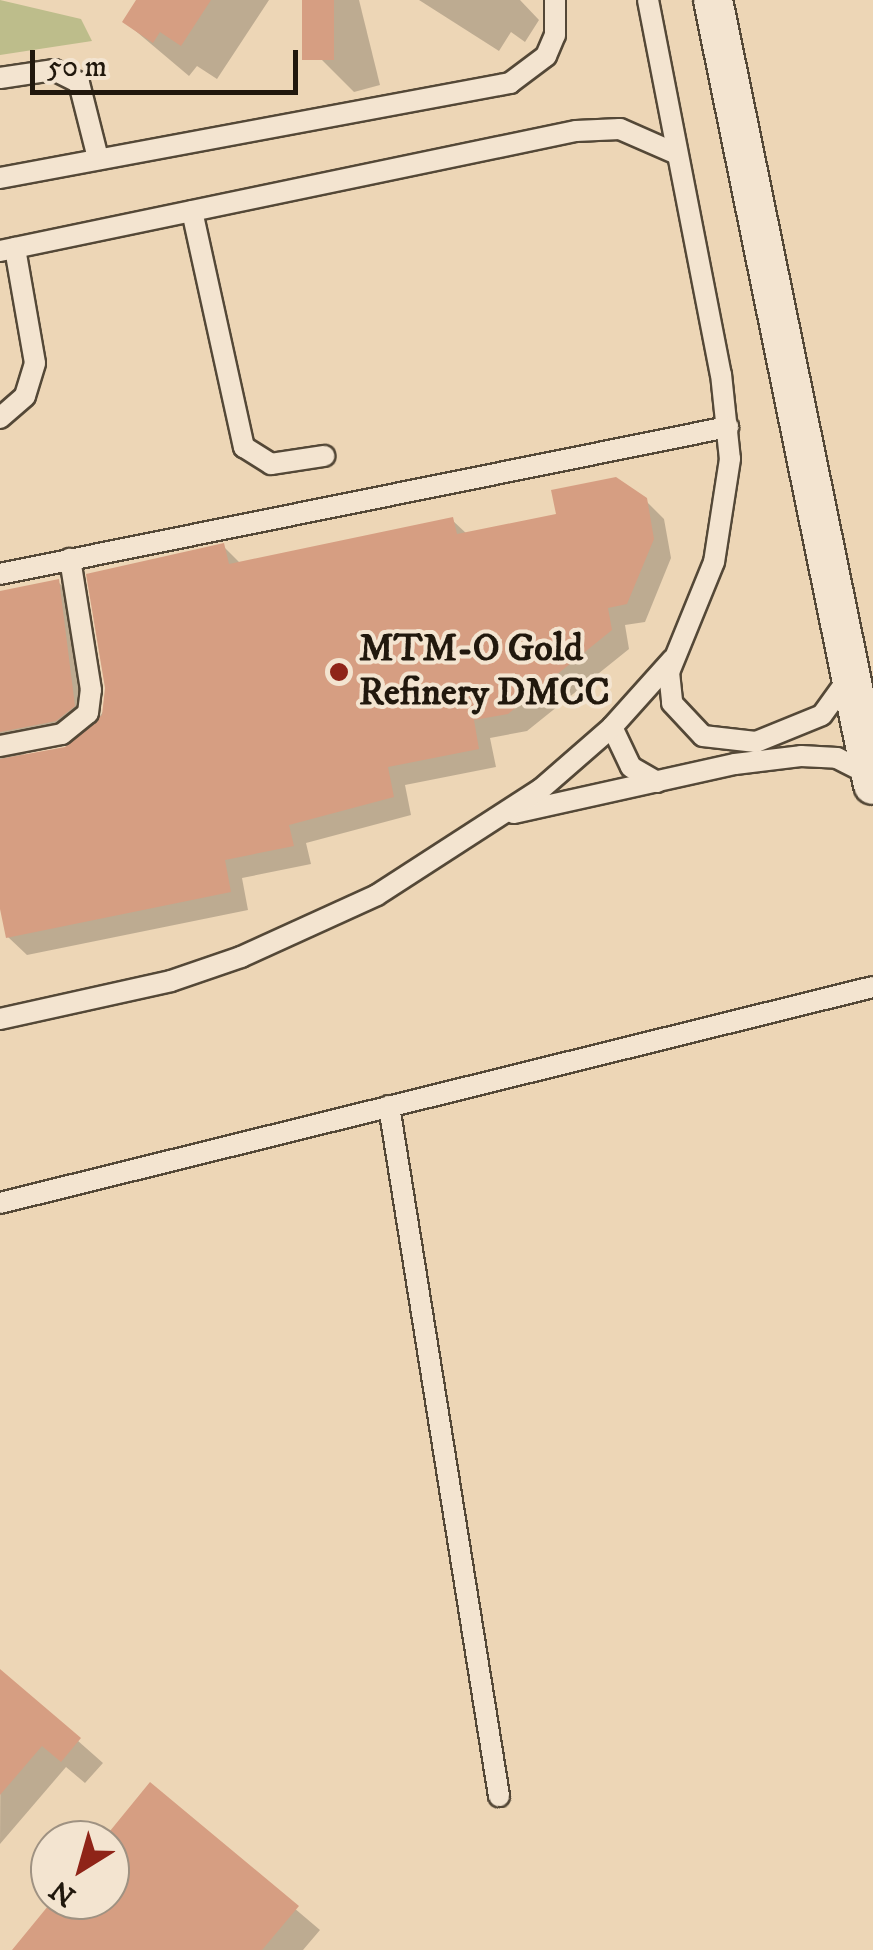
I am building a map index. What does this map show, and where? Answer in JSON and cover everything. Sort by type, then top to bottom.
[{"type":"street","points":[[713,0],[872,780]]},
{"type":"lane","points":[[0,178],[510,83],[546,56],[555,35],[555,0]]},
{"type":"lane","points":[[648,0],[728,427],[727,494],[714,562],[674,658],[668,688],[679,716],[719,741],[758,751],[819,755],[872,780]]},
{"type":"lane","points":[[0,78],[54,70],[79,82],[98,158]]},
{"type":"lane","points":[[0,418],[24,396],[35,363],[7,250],[576,131],[620,129],[677,154]]},
{"type":"lane","points":[[192,211],[244,447],[271,464],[324,456]]},
{"type":"lane","points":[[0,574],[728,427]]},
{"type":"lane","points":[[0,746],[62,734],[88,713],[92,690],[70,559]]},
{"type":"lane","points":[[0,1019],[171,980],[241,957],[377,895],[502,816],[612,727],[674,658]]},
{"type":"lane","points":[[502,816],[657,782],[758,751],[822,715],[850,674]]},
{"type":"lane","points":[[612,727],[631,767],[657,782]]},
{"type":"lane","points":[[0,1203],[873,987]]},
{"type":"lane","points":[[389,1106],[500,1796]]},
{"type":"green space","points":[[0,0],[81,19],[92,41],[0,55]]},
{"type":"building","points":[[136,0],[211,0],[181,46],[160,32],[153,43],[122,22]]},
{"type":"building","points":[[302,0],[334,0],[334,60],[302,60]]},
{"type":"building","name":"MTM-O Gold Refinery DMCC","points":[[616,477],[647,498],[654,539],[627,604],[608,608],[612,630],[508,714],[474,720],[479,749],[388,767],[394,797],[289,825],[294,846],[225,860],[231,892],[6,938],[0,909],[0,759],[65,747],[102,715],[105,688],[86,574],[224,543],[229,564],[453,517],[457,534],[556,514],[551,490]]},
{"type":"building","points":[[59,579],[75,706],[56,721],[0,732],[0,591]]},
{"type":"building","points":[[0,1669],[81,1738],[61,1762],[42,1746],[0,1795]]},
{"type":"building","points":[[150,1782],[299,1906],[262,1950],[12,1950],[37,1920],[130,1920],[130,1820],[119,1820]]},
{"type":"place","name":"MTM-O Gold Refinery DMCC","points":[[339,672]]}]
